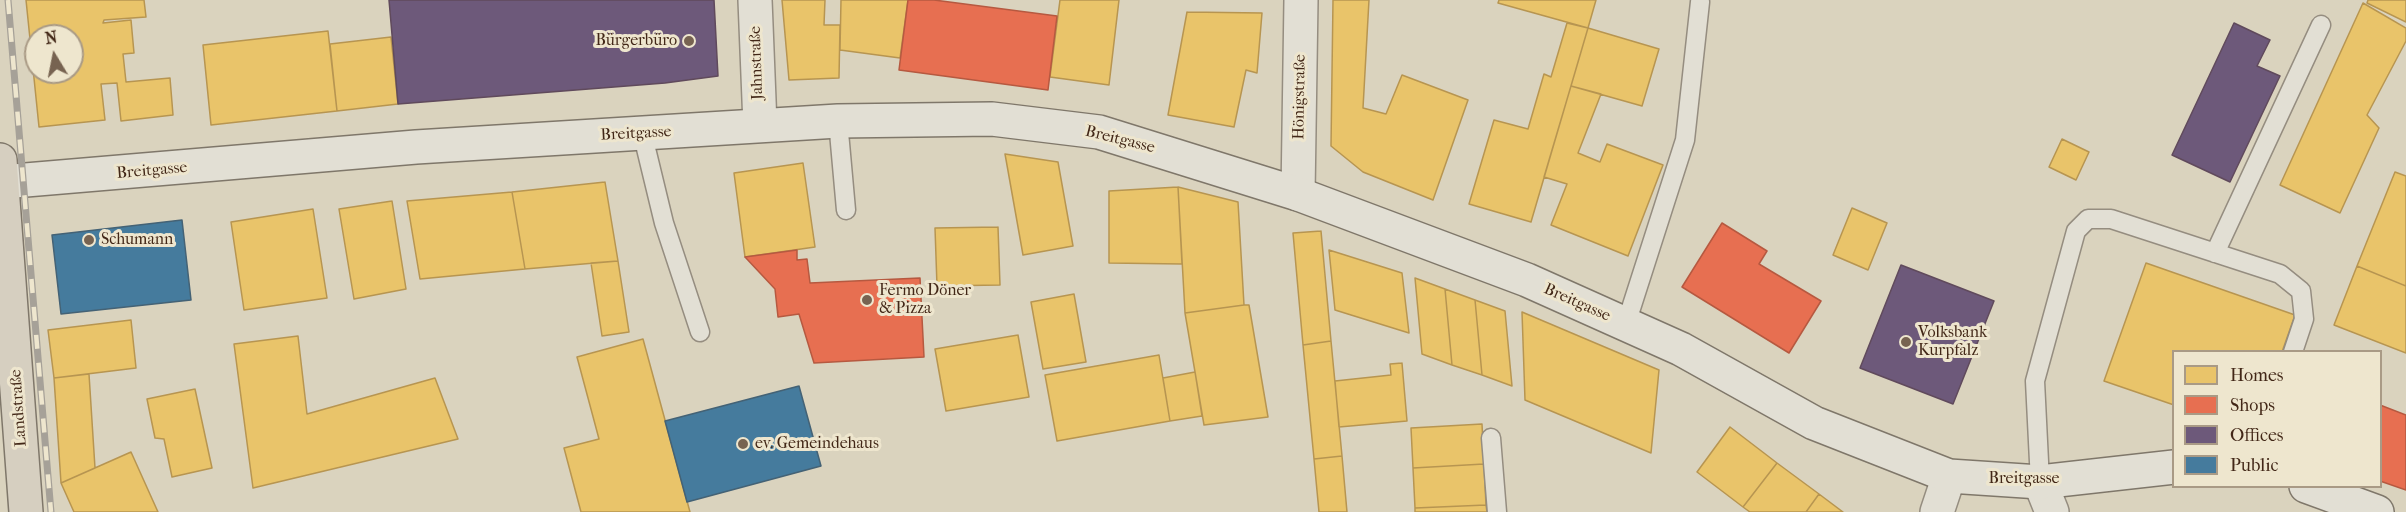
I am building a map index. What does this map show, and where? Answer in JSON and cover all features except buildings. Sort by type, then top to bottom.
[{"type":"main road","name":"Jahnstraße","points":[[755,0],[760,125]]},
{"type":"main road","name":"Hönigstraße","points":[[1298,194],[1301,0]]},
{"type":"main road","name":"Breitgasse","points":[[1,175],[838,121],[992,119],[1099,132],[1298,194],[1527,280],[1681,349],[1814,423],[1949,476],[2040,482],[2172,467]]},
{"type":"main road","name":"Landstraße","points":[[1,175],[26,512]]},
{"type":"main road","points":[[1937,512],[1949,476]]},
{"type":"main road","points":[[2040,482],[2052,512]]},
{"type":"main road","points":[[2312,488],[2377,512]]},
{"type":"lane","points":[[1626,324],[1685,141],[1700,2]]},
{"type":"lane","points":[[2216,253],[2321,25]]},
{"type":"lane","points":[[838,121],[846,210]]},
{"type":"lane","points":[[642,132],[664,223],[700,332]]},
{"type":"lane","points":[[2040,482],[2035,381],[2076,231],[2088,219],[2111,219],[2280,274],[2301,291],[2304,318],[2293,350]]},
{"type":"lane","points":[[1491,438],[1497,512]]},
{"type":"railway","points":[[8,0],[51,512]]},
{"type":"place","name":"Bürgerbüro","points":[[689,41]]},
{"type":"place","name":"Schumann","points":[[89,240]]},
{"type":"place","name":"Fermo Döner & Pizza","points":[[867,300]]},
{"type":"place","name":"Volksbank Kurpfalz","points":[[1906,342]]},
{"type":"place","name":"ev. Gemeindehaus","points":[[743,444]]}]
